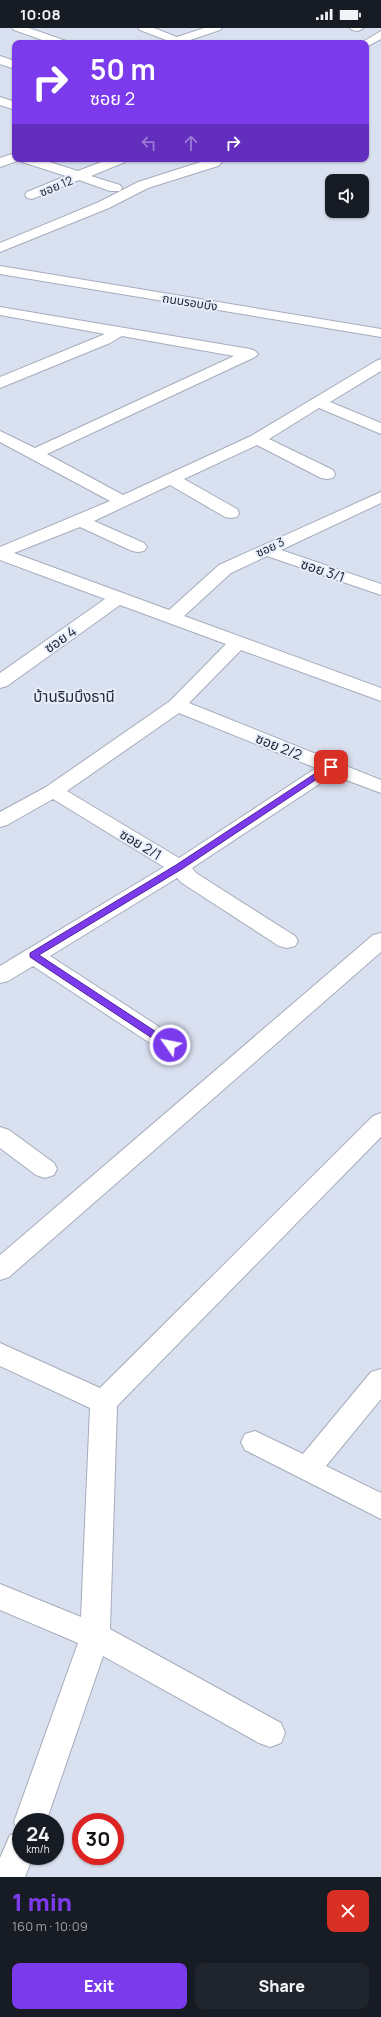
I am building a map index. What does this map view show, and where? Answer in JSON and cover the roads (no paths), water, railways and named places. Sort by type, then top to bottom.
[{"type":"street","points":[[18,28],[53,40]]},
{"type":"street","points":[[144,28],[171,40]]},
{"type":"street","points":[[182,40],[216,28]]},
{"type":"street","points":[[369,42],[381,34]]},
{"type":"street","points":[[0,60],[12,64]]},
{"type":"street","points":[[0,100],[12,94]]},
{"type":"street","points":[[0,100],[12,105]]},
{"type":"street","points":[[0,149],[12,155]]},
{"type":"street","points":[[0,163],[12,157]]},
{"type":"street","name":"ซอย 12","points":[[36,162],[115,188]]},
{"type":"street","name":"ซอย 12","points":[[32,195],[113,162]]},
{"type":"street","points":[[0,248],[104,204],[143,185],[214,162]]},
{"type":"street","name":"ถนนรอบบึง","points":[[0,270],[381,333]]},
{"type":"street","points":[[0,311],[250,354],[34,454]]},
{"type":"street","points":[[0,384],[105,340],[120,331]]},
{"type":"street","points":[[0,553],[80,520],[257,439],[381,364]]},
{"type":"street","points":[[317,402],[381,430]]},
{"type":"street","points":[[0,436],[123,500]]},
{"type":"street","points":[[257,439],[327,474]]},
{"type":"street","points":[[171,479],[231,513]]},
{"type":"street","name":"ซอย 3","points":[[172,617],[225,569],[380,497]]},
{"type":"street","points":[[80,520],[138,547]]},
{"type":"street","name":"ซอย 3/1","points":[[265,550],[381,590]]},
{"type":"street","points":[[0,553],[381,695]]},
{"type":"street","name":"ซอย 4","points":[[1,679],[119,597]]},
{"type":"street","points":[[0,821],[53,791],[176,704],[239,641]]},
{"type":"street","name":"ซอย 2/2","points":[[176,704],[381,788]]},
{"type":"street","points":[[0,976],[179,867],[331,767]]},
{"type":"street","name":"ซอย 2/1","points":[[53,791],[179,867],[189,878],[287,941]]},
{"type":"street","points":[[0,1270],[381,940]]},
{"type":"street","points":[[33,955],[170,1045]]},
{"type":"street","points":[[33,1813],[95,1636],[104,1402],[381,1122]]},
{"type":"street","points":[[0,1136],[45,1169]]},
{"type":"street","points":[[0,1354],[104,1402]]},
{"type":"street","points":[[307,1469],[381,1380]]},
{"type":"street","points":[[255,1442],[381,1507]]},
{"type":"street","points":[[0,1597],[95,1636],[270,1732]]},
{"type":"street","points":[[9,1877],[14,1865]]},
{"type":"district","name":"บ้านริมบึงธานี","points":[[74,696]]}]
